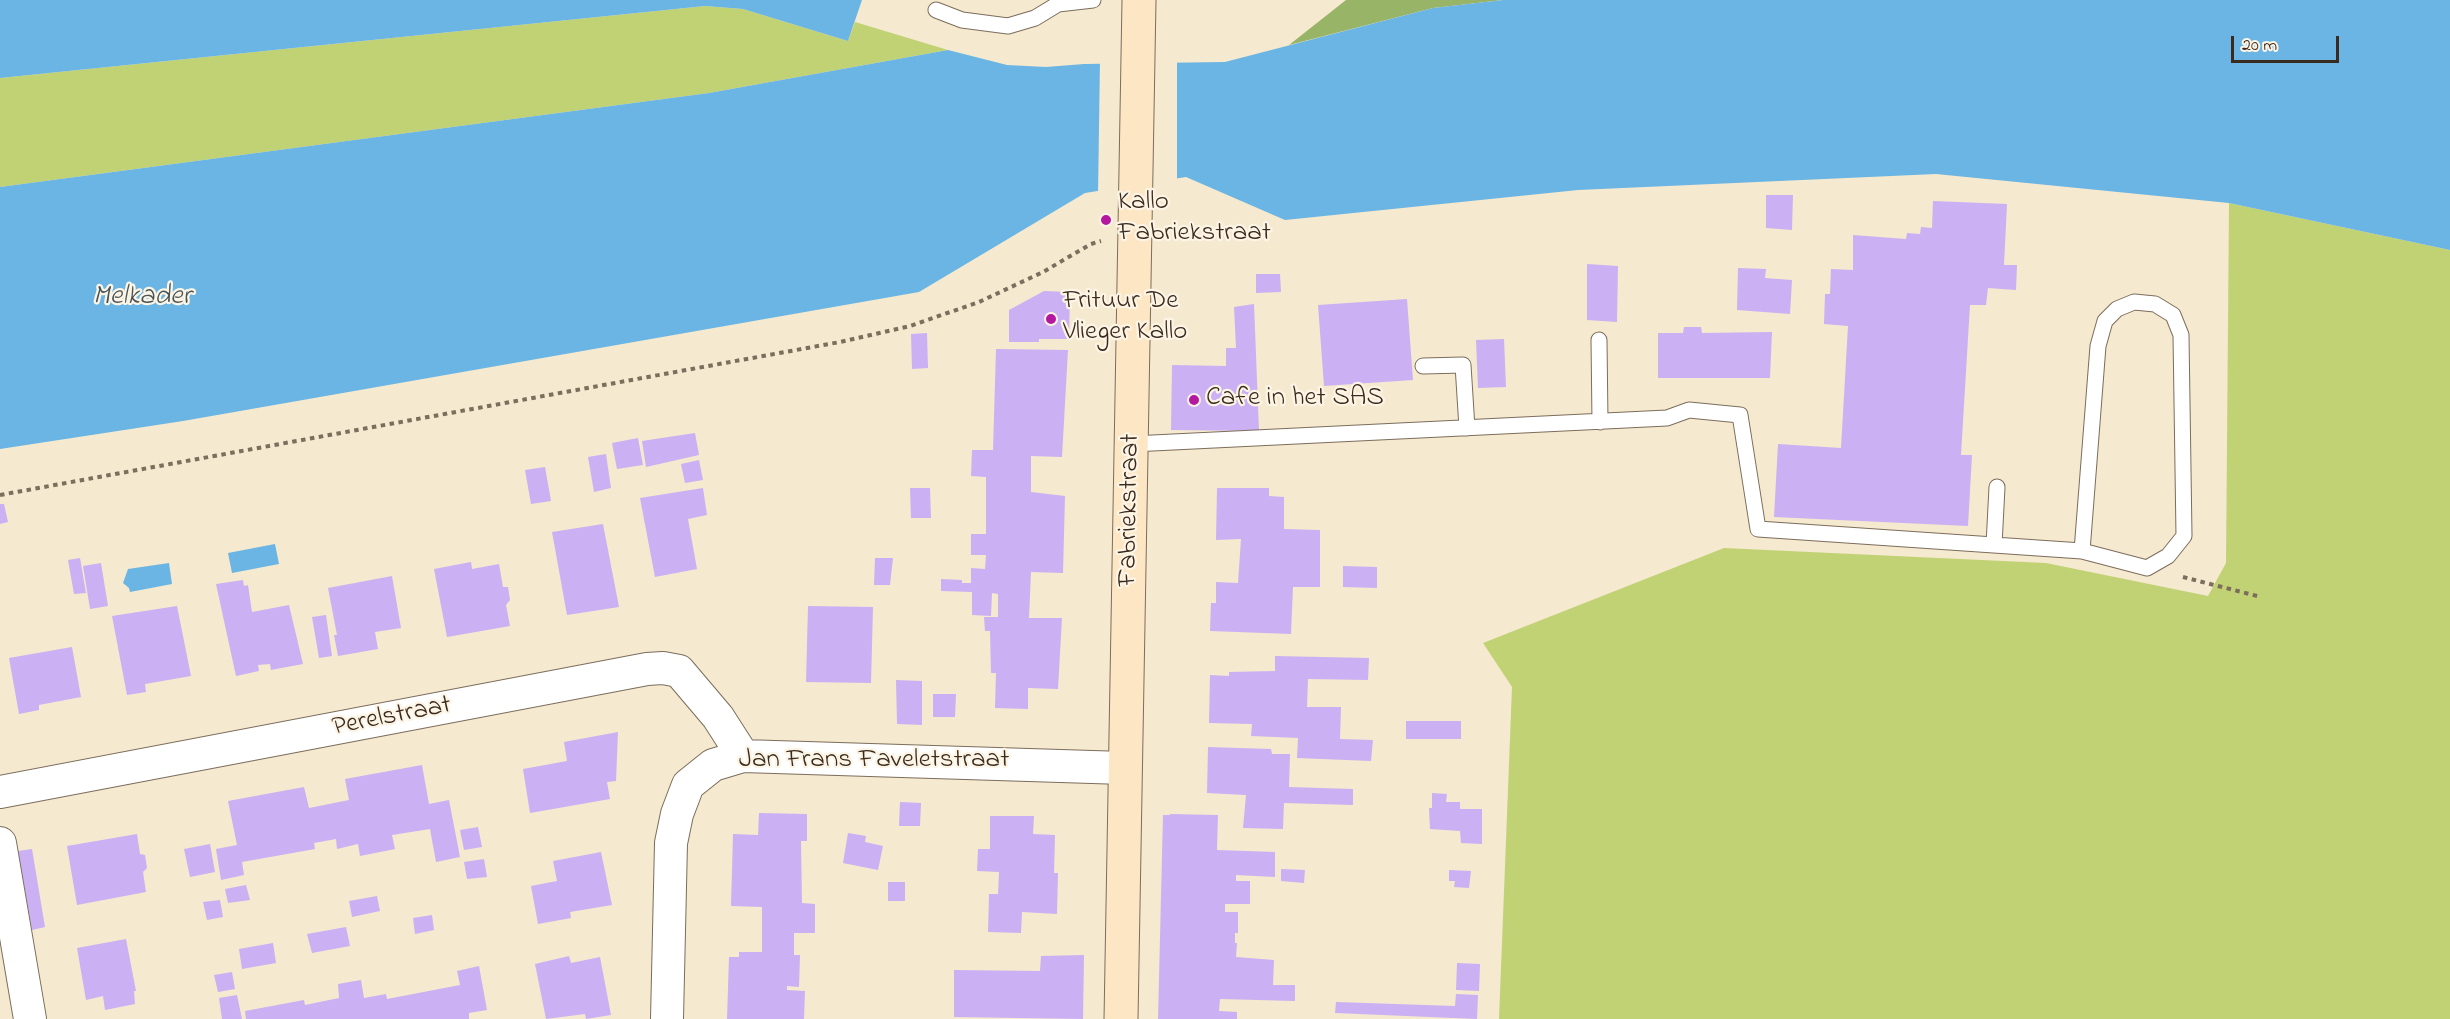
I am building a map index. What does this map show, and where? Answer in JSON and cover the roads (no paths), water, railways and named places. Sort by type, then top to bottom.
[{"type":"main road","name":"Fabriekstraat","points":[[1121,1019],[1139,7]]},
{"type":"street","name":"Perelstraat","points":[[0,792],[646,669],[663,668],[679,671],[718,717],[743,756]]},
{"type":"street","name":"Jan Frans Faveletstraat","points":[[667,1019],[671,843],[677,814],[688,786],[713,765],[743,756],[1124,768]]},
{"type":"street","points":[[0,843],[30,1019]]},
{"type":"lane","points":[[936,10],[962,21],[1008,26],[1035,18],[1058,4],[1093,0]]},
{"type":"lane","points":[[1132,444],[1667,418],[1689,410],[1740,415],[1758,529],[2082,551],[2147,568],[2168,556],[2184,536],[2181,335],[2173,315],[2154,304],[2134,302],[2118,309],[2105,321],[2098,346],[2082,551]]},
{"type":"lane","points":[[1599,340],[1600,422]]},
{"type":"lane","points":[[1423,366],[1463,366],[1467,428]]},
{"type":"lane","points":[[1994,545],[1997,487]]},
{"type":"water","points":[[0,0],[862,0],[848,41],[743,9],[705,6],[0,78]]},
{"type":"water","name":"Melkader","points":[[1503,0],[2450,0],[2450,250],[2229,203],[1936,174],[1578,190],[1285,220],[1186,177],[1085,193],[919,292],[183,421],[0,449],[0,187],[709,93],[948,50],[1007,65],[1046,67],[1084,64],[1225,62],[1433,8]]},
{"type":"water","points":[[275,544],[279,564],[232,573],[228,553]]},
{"type":"water","points":[[169,563],[172,584],[130,592],[123,583],[128,569]]},
{"type":"place","name":"Kallo Fabriekstraat","points":[[1106,220]]},
{"type":"place","name":"Frituur De Vlieger Kallo","points":[[1051,319]]},
{"type":"place","name":"Cafe in het SAS","points":[[1194,400]]}]
